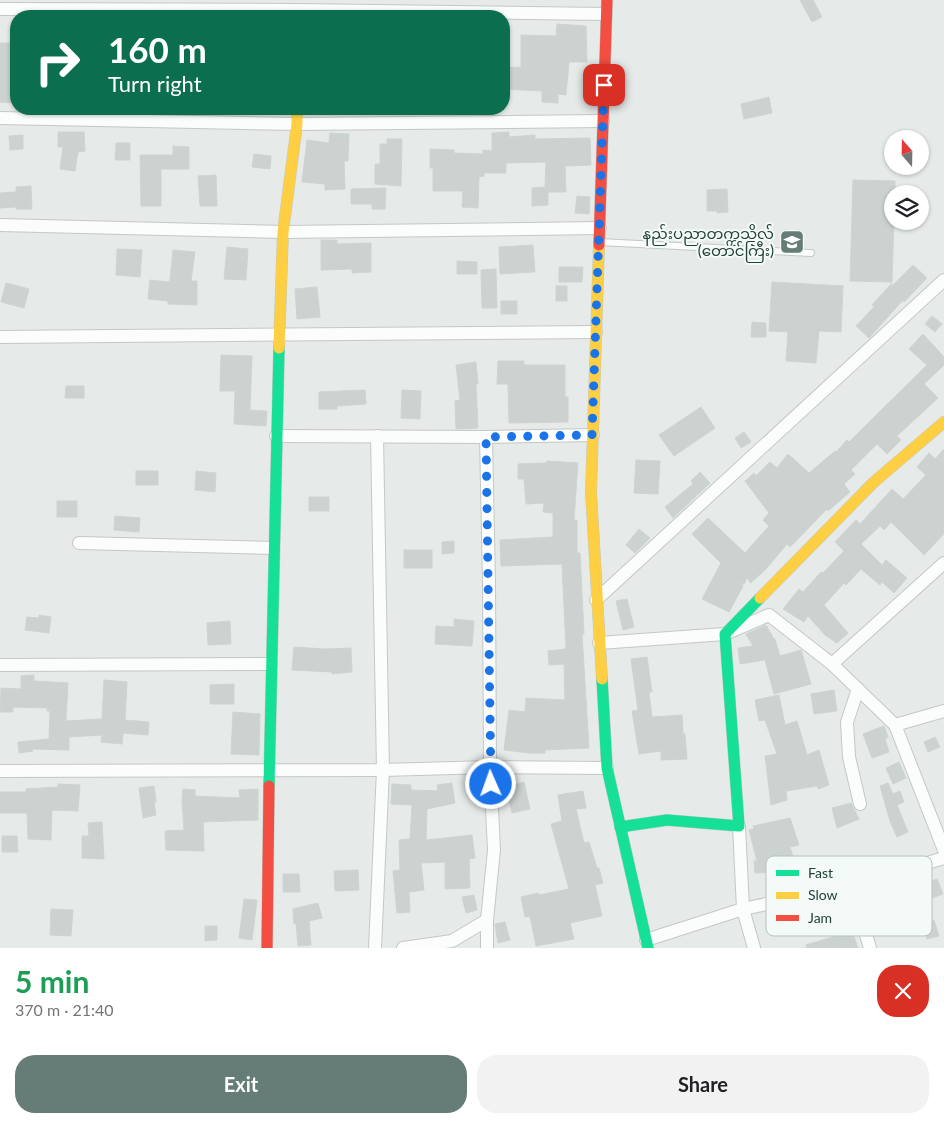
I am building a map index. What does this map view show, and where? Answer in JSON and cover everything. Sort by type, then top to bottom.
[{"type":"street","points":[[606,0],[591,492],[607,768],[647,944],[743,909],[766,904]]},
{"type":"street","points":[[0,9],[358,10]]},
{"type":"street","points":[[510,12],[606,14]]},
{"type":"street","points":[[267,948],[278,334],[283,232],[297,115]]},
{"type":"street","points":[[0,118],[297,124],[603,121]]},
{"type":"street","points":[[0,225],[283,232],[600,228]]},
{"type":"street","points":[[596,600],[944,280]]},
{"type":"street","points":[[0,336],[596,332]]},
{"type":"street","points":[[754,948],[743,909],[725,634],[874,482],[944,422]]},
{"type":"street","points":[[276,436],[486,437],[592,435]]},
{"type":"street","points":[[375,948],[382,770],[377,436]]},
{"type":"street","points":[[486,437],[490,767],[494,850],[487,920],[487,948]]},
{"type":"street","points":[[79,544],[273,548]]},
{"type":"street","points":[[832,664],[944,563]]},
{"type":"street","points":[[599,643],[725,634],[769,615],[832,664],[895,725],[944,850]]},
{"type":"street","points":[[0,665],[271,664]]},
{"type":"street","points":[[858,689],[847,722],[849,757],[860,804]]},
{"type":"street","points":[[895,725],[944,711]]},
{"type":"street","points":[[0,771],[382,770],[490,767],[607,768]]},
{"type":"street","points":[[620,827],[668,820],[739,826]]},
{"type":"street","points":[[932,862],[944,858]]},
{"type":"street","points":[[403,948],[452,941],[487,920]]},
{"type":"street","points":[[866,936],[870,948]]},
{"type":"lane","points":[[599,242],[812,253]]},
{"type":"building","points":[[800,0],[813,0],[822,17],[812,22]]},
{"type":"building","points":[[557,24],[586,26],[587,62],[569,62],[566,95],[558,94],[558,103],[542,102],[542,91],[510,89],[510,68],[521,67],[521,35],[556,36]]},
{"type":"building","points":[[0,43],[10,43],[10,103],[0,102]]},
{"type":"building","points":[[769,97],[772,113],[744,119],[741,104]]},
{"type":"building","points":[[58,132],[84,132],[85,151],[78,152],[75,171],[60,169],[63,147],[58,147]]},
{"type":"building","points":[[509,132],[509,137],[535,135],[535,139],[590,138],[591,165],[565,166],[566,192],[548,192],[548,205],[532,206],[532,188],[545,187],[546,162],[506,163],[506,173],[484,173],[484,176],[479,177],[478,208],[462,207],[463,191],[433,191],[433,168],[430,168],[430,149],[454,150],[454,153],[483,154],[483,150],[492,151],[492,133]]},
{"type":"building","points":[[330,133],[349,134],[348,161],[344,161],[345,189],[325,190],[325,184],[302,182],[307,140],[329,143]]},
{"type":"building","points":[[23,135],[23,149],[10,150],[9,136]]},
{"type":"building","points":[[387,139],[402,139],[401,186],[375,184],[375,164],[380,164],[380,144],[387,144]]},
{"type":"building","points":[[116,143],[130,143],[130,160],[115,160]]},
{"type":"building","points":[[173,146],[189,147],[189,169],[161,169],[161,206],[141,206],[140,155],[173,155]]},
{"type":"building","points":[[254,154],[271,156],[270,169],[252,167]]},
{"type":"building","points":[[216,175],[217,206],[200,206],[198,176]]},
{"type":"building","points":[[853,180],[895,181],[895,185],[884,185],[884,230],[894,230],[892,282],[850,281]]},
{"type":"building","points":[[31,186],[32,209],[0,208],[0,193],[16,192],[16,187]]},
{"type":"building","points":[[386,188],[385,209],[372,209],[372,204],[351,204],[351,189]]},
{"type":"building","points":[[727,189],[728,212],[717,213],[717,211],[707,211],[707,190]]},
{"type":"building","points":[[577,196],[590,197],[589,214],[575,213]]},
{"type":"building","points":[[321,240],[337,240],[337,244],[371,243],[371,272],[352,273],[352,269],[321,270]]},
{"type":"building","points":[[533,245],[535,272],[500,274],[499,247]]},
{"type":"building","points":[[227,247],[248,249],[246,280],[224,279]]},
{"type":"building","points":[[117,249],[142,250],[140,277],[116,275]]},
{"type":"building","points":[[173,250],[195,252],[191,281],[197,281],[197,305],[168,304],[168,301],[148,299],[150,280],[168,282],[170,280]]},
{"type":"building","points":[[457,261],[477,262],[477,274],[457,274]]},
{"type":"building","points":[[913,265],[927,278],[904,302],[903,300],[869,338],[856,326],[874,307],[872,305],[892,283],[891,287]]},
{"type":"building","points":[[559,267],[583,267],[582,282],[559,282]]},
{"type":"building","points":[[496,269],[497,308],[482,308],[481,270]]},
{"type":"building","points":[[772,282],[843,286],[841,332],[819,331],[816,363],[786,361],[788,332],[769,331]]},
{"type":"building","points":[[6,283],[29,289],[24,308],[1,302]]},
{"type":"building","points":[[556,286],[567,286],[567,301],[556,301]]},
{"type":"building","points":[[317,287],[320,317],[297,319],[295,289]]},
{"type":"building","points":[[501,301],[517,301],[517,314],[501,314]]},
{"type":"building","points":[[932,316],[942,324],[935,332],[925,324]]},
{"type":"building","points":[[752,322],[766,323],[766,337],[751,337]]},
{"type":"building","points":[[923,334],[944,357],[944,365],[924,384],[938,398],[897,436],[901,440],[887,454],[877,444],[851,470],[855,474],[844,484],[850,492],[828,511],[827,509],[790,547],[787,544],[766,569],[751,583],[747,578],[744,584],[740,582],[743,586],[729,612],[702,599],[721,563],[692,534],[708,518],[745,553],[769,526],[763,520],[769,513],[745,481],[754,473],[756,476],[770,462],[777,468],[788,454],[809,473],[836,452],[847,440],[849,442],[927,365],[909,349]]},
{"type":"building","points":[[221,355],[252,356],[250,410],[267,411],[266,426],[234,424],[235,391],[220,391]]},
{"type":"building","points":[[498,361],[524,361],[524,365],[565,365],[565,397],[568,397],[568,422],[509,423],[508,384],[497,384]]},
{"type":"building","points":[[476,362],[478,428],[456,429],[455,401],[460,400],[456,365]]},
{"type":"building","points":[[66,386],[84,386],[84,398],[65,398]]},
{"type":"building","points":[[365,390],[366,404],[337,406],[337,409],[319,409],[319,392]]},
{"type":"building","points":[[402,390],[421,391],[420,419],[401,418]]},
{"type":"building","points":[[701,407],[715,428],[674,456],[659,435]]},
{"type":"building","points":[[744,432],[751,442],[741,448],[735,438]]},
{"type":"building","points":[[944,449],[944,534],[924,555],[891,522],[884,530],[880,526],[861,544],[882,565],[886,560],[907,578],[894,593],[882,582],[880,585],[861,569],[846,585],[844,583],[824,605],[848,633],[837,643],[825,635],[808,616],[804,622],[783,609],[799,589],[803,592],[844,551],[835,542],[856,520],[860,524],[892,489],[903,499],[926,475],[917,467],[929,453],[935,459]]},
{"type":"building","points":[[636,460],[660,461],[658,494],[634,493]]},
{"type":"building","points":[[547,461],[578,463],[574,520],[577,520],[577,553],[580,553],[584,634],[582,634],[589,748],[545,750],[545,753],[529,753],[504,750],[509,710],[525,712],[526,698],[565,700],[564,664],[549,665],[548,651],[566,649],[562,564],[501,566],[500,540],[553,537],[553,513],[543,512],[544,503],[526,504],[524,479],[518,479],[518,464],[546,463]]},
{"type":"building","points":[[136,471],[158,471],[158,485],[136,485]]},
{"type":"building","points":[[196,471],[216,473],[215,492],[195,490]]},
{"type":"building","points":[[700,472],[710,483],[673,518],[665,507],[693,484],[691,481]]},
{"type":"building","points":[[309,497],[329,497],[329,511],[309,511]]},
{"type":"building","points":[[57,501],[77,501],[77,517],[57,517]]},
{"type":"building","points":[[115,516],[140,518],[139,532],[114,530]]},
{"type":"building","points":[[639,529],[650,538],[635,553],[626,545]]},
{"type":"building","points":[[454,541],[454,553],[442,554],[442,542]]},
{"type":"building","points":[[404,550],[432,550],[432,568],[404,568]]},
{"type":"building","points":[[627,599],[634,627],[623,630],[616,601]]},
{"type":"building","points":[[39,615],[51,617],[49,633],[25,630],[27,617],[39,618]]},
{"type":"building","points":[[454,619],[474,621],[472,646],[435,644],[436,626],[454,627]]},
{"type":"building","points":[[230,621],[231,644],[208,645],[207,623]]},
{"type":"building","points":[[766,625],[775,639],[780,656],[801,650],[811,684],[774,694],[765,660],[740,664],[738,648],[753,646],[746,634]]},
{"type":"building","points":[[294,647],[351,648],[352,672],[332,674],[332,672],[292,670]]},
{"type":"building","points":[[647,657],[652,692],[649,692],[652,717],[682,715],[687,759],[661,760],[661,751],[639,754],[632,711],[638,710],[631,659]]},
{"type":"building","points":[[34,675],[34,681],[68,683],[66,721],[102,719],[104,680],[127,682],[125,720],[149,722],[148,735],[123,733],[122,744],[101,742],[102,735],[69,737],[69,750],[32,749],[33,751],[19,753],[18,742],[49,739],[50,711],[47,711],[47,708],[13,707],[13,712],[0,712],[1,688],[21,689],[21,676]]},
{"type":"building","points":[[234,684],[234,704],[210,704],[210,685]]},
{"type":"building","points":[[834,690],[837,711],[814,714],[811,694]]},
{"type":"building","points":[[779,695],[785,725],[797,721],[807,755],[819,750],[829,785],[818,789],[817,786],[786,791],[787,800],[771,805],[765,756],[777,754],[765,720],[759,721],[755,700]]},
{"type":"building","points":[[233,712],[260,714],[259,755],[231,754]]},
{"type":"building","points":[[884,726],[888,737],[885,739],[889,752],[872,758],[863,734]]},
{"type":"building","points":[[935,737],[940,747],[928,752],[924,742]]},
{"type":"building","points":[[899,762],[906,778],[893,784],[886,768]]},
{"type":"building","points":[[524,782],[530,809],[512,813],[506,787]]},
{"type":"building","points":[[452,783],[455,803],[427,809],[426,840],[472,835],[475,858],[469,859],[470,888],[445,889],[445,862],[421,863],[424,890],[409,892],[410,912],[397,913],[393,871],[400,870],[399,840],[410,839],[412,805],[391,804],[392,784],[411,785],[411,790],[438,791],[437,785]]},
{"type":"building","points":[[888,783],[893,794],[900,791],[904,802],[897,805],[908,832],[897,837],[890,821],[880,786]]},
{"type":"building","points":[[58,784],[80,785],[78,811],[52,810],[51,840],[28,839],[27,813],[0,813],[0,792],[26,792],[26,789],[58,787]]},
{"type":"building","points":[[154,786],[156,815],[143,818],[139,788]]},
{"type":"building","points":[[183,789],[195,790],[195,796],[240,798],[239,790],[258,789],[258,820],[203,822],[204,851],[166,850],[165,831],[184,830]]},
{"type":"building","points":[[583,791],[586,808],[576,809],[584,843],[589,842],[603,883],[595,885],[602,916],[570,923],[574,939],[536,946],[530,916],[525,917],[521,897],[569,889],[551,824],[562,821],[558,795]]},
{"type":"building","points":[[851,803],[859,819],[837,828],[832,808]]},
{"type":"building","points":[[790,818],[799,845],[790,847],[793,856],[766,856],[766,872],[755,873],[754,861],[757,861],[749,830],[754,829],[753,826]]},
{"type":"building","points":[[102,822],[104,859],[82,858],[82,836],[89,836],[88,823]]},
{"type":"building","points":[[2,836],[17,836],[18,852],[2,852]]},
{"type":"building","points":[[358,870],[359,890],[335,891],[334,871]]},
{"type":"building","points":[[283,874],[299,874],[300,892],[283,892]]},
{"type":"building","points":[[937,879],[943,894],[932,898],[932,881]]},
{"type":"building","points":[[474,895],[477,910],[466,913],[462,897]]},
{"type":"building","points":[[244,899],[257,900],[252,940],[239,938]]},
{"type":"building","points":[[318,903],[322,918],[309,921],[311,945],[298,946],[293,909]]},
{"type":"building","points":[[51,909],[73,910],[71,936],[50,935]]},
{"type":"building","points":[[932,920],[934,920],[939,936],[927,939],[926,936],[932,936]]},
{"type":"building","points":[[505,922],[510,940],[498,943],[495,924]]},
{"type":"building","points":[[205,926],[217,926],[217,940],[205,941]]},
{"type":"building","points":[[836,936],[854,936],[858,948],[806,948],[806,945]]},
{"type":"traffic: fast","points":[[269,786],[279,348]]},
{"type":"traffic: fast","points":[[620,827],[667,820],[739,826],[725,634],[760,598]]},
{"type":"traffic: fast","points":[[602,679],[607,768],[648,948]]},
{"type":"traffic: slow","points":[[279,348],[283,232],[297,115]]},
{"type":"traffic: slow","points":[[599,245],[591,492],[602,679]]},
{"type":"traffic: slow","points":[[760,598],[874,482],[944,422]]},
{"type":"traffic: jam","points":[[599,245],[607,0]]},
{"type":"traffic: jam","points":[[267,948],[269,786]]},
{"type":"place","name":"နည်းပညာတက္ကသိုလ် (တောင်ကြီး)","points":[[792,242]]},
{"type":"route","points":[[491,784],[486,437],[592,435],[604,85]]}]
